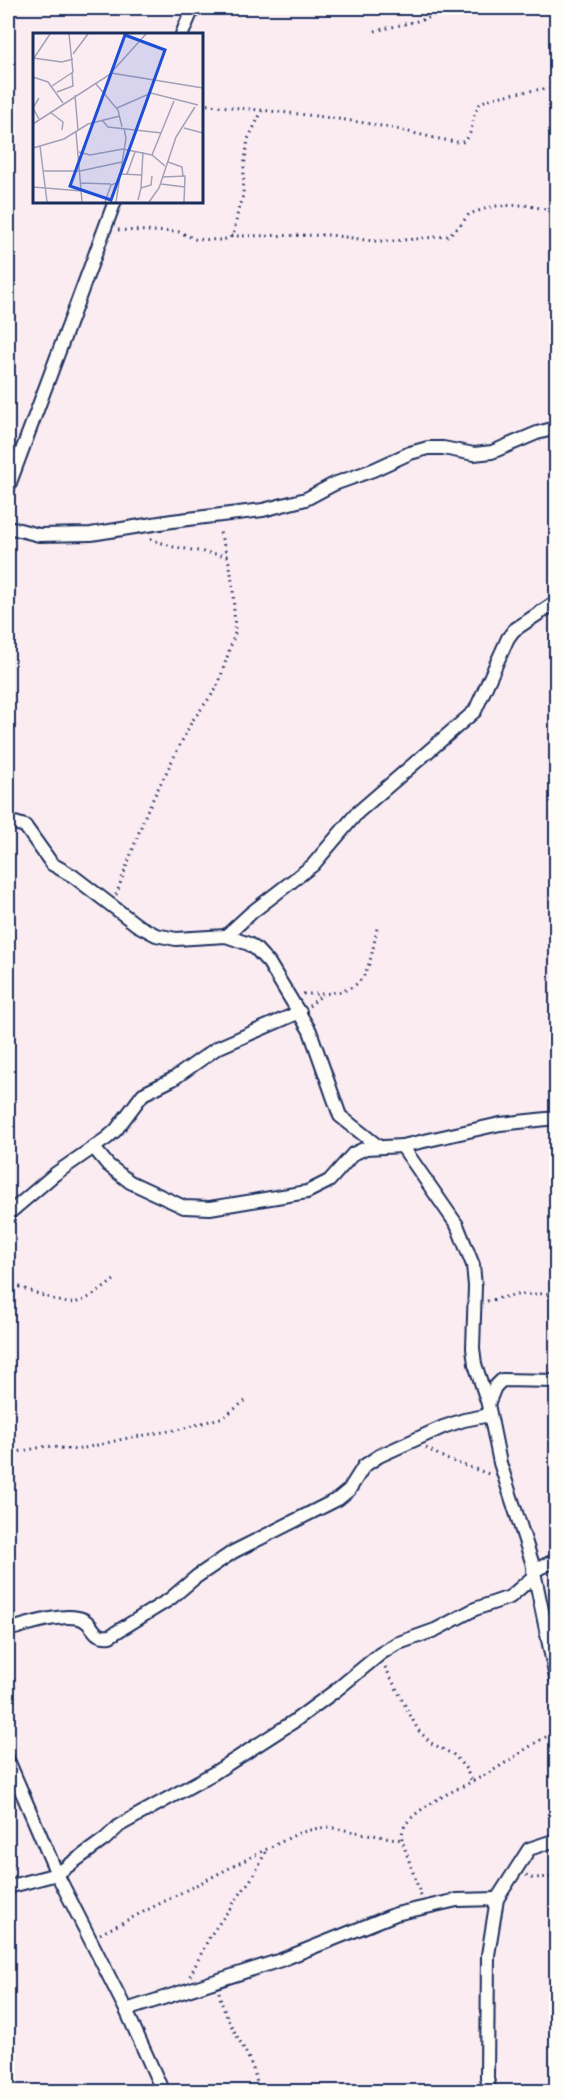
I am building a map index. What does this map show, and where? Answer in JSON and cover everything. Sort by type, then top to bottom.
[{"type":"street","points":[[182,33],[193,8]]},
{"type":"street","points":[[8,488],[115,202]]},
{"type":"street","points":[[8,527],[39,535],[91,534],[285,506],[410,453],[428,448],[443,448],[474,454],[492,452],[556,429]]},
{"type":"street","points":[[226,936],[251,913],[313,865],[357,813],[468,717],[482,698],[505,644],[514,630],[556,602]]},
{"type":"street","points":[[8,821],[25,826],[52,864],[73,876],[137,925],[156,935],[176,939],[226,936],[249,944],[256,949],[269,963],[300,1012],[317,1048],[340,1116],[379,1147]]},
{"type":"street","points":[[8,1214],[40,1186],[116,1130],[143,1094],[173,1079],[217,1048],[300,1012]]},
{"type":"street","points":[[94,1148],[108,1165],[146,1191],[184,1207],[210,1208],[307,1192],[329,1181],[359,1150],[402,1146],[500,1124],[556,1118]]},
{"type":"street","points":[[402,1146],[458,1225],[473,1265],[472,1348],[475,1364],[489,1410],[505,1480],[534,1574],[556,1678]]},
{"type":"street","points":[[489,1410],[495,1387],[502,1380],[556,1381]]},
{"type":"street","points":[[8,1630],[38,1621],[73,1618],[86,1621],[102,1637],[110,1636],[170,1599],[196,1577],[226,1557],[338,1499],[349,1490],[364,1466],[379,1456],[489,1410]]},
{"type":"street","points":[[8,1887],[57,1874],[143,1810],[214,1773],[294,1722],[380,1654],[396,1644],[435,1630],[465,1613],[510,1597],[534,1574],[556,1560]]},
{"type":"street","points":[[8,1760],[57,1874],[126,2010],[163,2091]]},
{"type":"street","points":[[490,2091],[487,2078],[488,1955],[497,1899],[529,1849],[556,1840]]},
{"type":"street","points":[[126,2010],[281,1960],[396,1914],[457,1900],[497,1899]]},
{"type":"path","points":[[375,31],[426,19],[440,8]]},
{"type":"path","points":[[202,104],[354,121],[431,136],[452,143],[461,143],[467,140],[470,134],[476,110],[487,99],[556,88]]},
{"type":"path","points":[[104,230],[179,232],[195,238],[220,240],[230,238],[234,232],[243,196],[243,167],[248,139],[262,111]]},
{"type":"path","points":[[231,236],[330,236],[394,241],[447,236],[469,214],[494,206],[524,205],[556,210]]},
{"type":"path","points":[[111,907],[146,813],[192,721],[217,688],[235,633],[233,589],[216,516]]},
{"type":"path","points":[[123,530],[174,547],[227,556]]},
{"type":"path","points":[[289,994],[335,993],[348,990],[359,983],[371,960],[377,928]]},
{"type":"path","points":[[8,1283],[56,1300],[73,1303],[86,1299],[114,1280]]},
{"type":"path","points":[[474,1305],[514,1295],[556,1293]]},
{"type":"path","points":[[8,1454],[47,1446],[76,1450],[181,1429],[224,1417],[245,1401]]},
{"type":"path","points":[[413,1440],[446,1459],[505,1480]]},
{"type":"path","points":[[380,1654],[418,1730],[431,1743],[454,1755],[466,1769],[472,1782]]},
{"type":"path","points":[[424,1907],[402,1840],[401,1833],[405,1825],[439,1798],[472,1782],[556,1732]]},
{"type":"path","points":[[90,1940],[299,1833],[327,1827],[402,1840]]},
{"type":"path","points":[[183,1991],[201,1951],[223,1916],[254,1875],[267,1849]]},
{"type":"path","points":[[516,1870],[532,1878],[556,1877]]},
{"type":"path","points":[[217,1981],[226,2018],[255,2072],[258,2091]]}]
